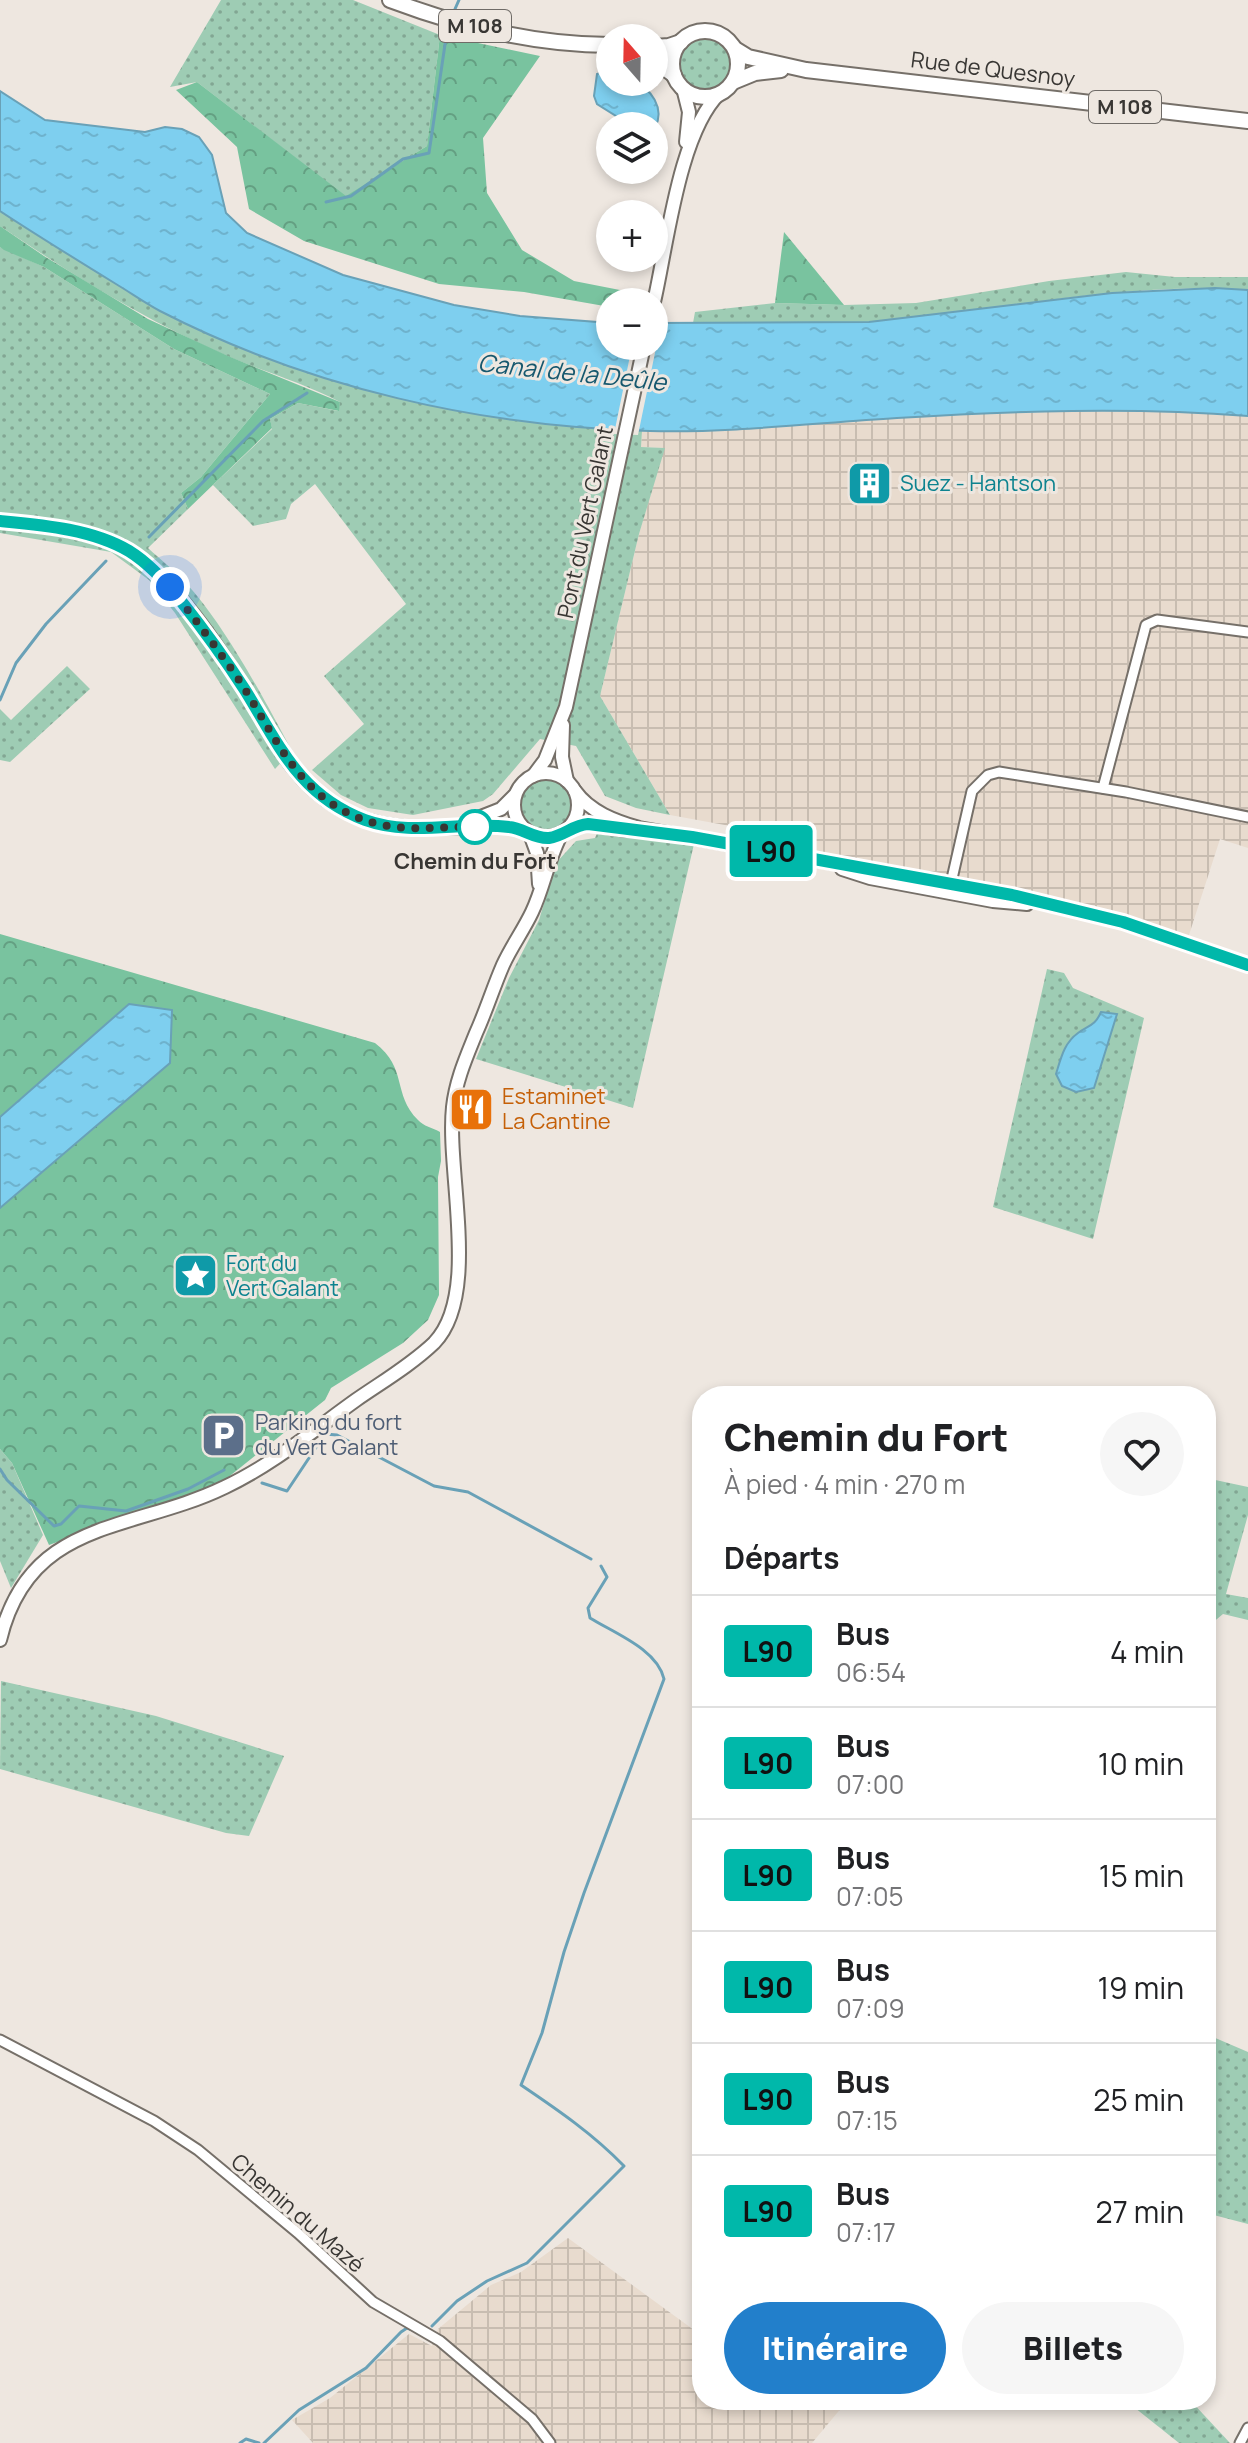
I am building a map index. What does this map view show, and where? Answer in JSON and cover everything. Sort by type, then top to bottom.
[{"type":"main road","name":"M 108","points":[[390,0],[470,25],[596,45]]},
{"type":"main road","points":[[668,46],[697,32],[710,32],[726,39],[735,49],[738,66],[733,82],[703,115],[684,162]]},
{"type":"main road","points":[[674,75],[673,59],[681,42]]},
{"type":"main road","name":"M 108","points":[[735,49],[748,57],[806,70]]},
{"type":"main road","name":"M 108","points":[[733,82],[765,71],[806,70]]},
{"type":"main road","name":"Rue de Quesnoy","points":[[806,70],[1248,121]]},
{"type":"main road","points":[[658,288],[684,162],[689,112],[683,88],[668,71]]},
{"type":"main road","points":[[683,88],[703,97],[720,93]]},
{"type":"main road","name":"Pont du Vert Galant","points":[[566,707],[641,360]]},
{"type":"main road","points":[[0,521],[99,538],[122,547],[143,561],[170,587],[215,645],[288,762],[325,799],[352,814],[379,825],[415,829],[505,826],[544,838],[588,824],[669,834]]},
{"type":"main road","points":[[533,776],[545,760],[566,707]]},
{"type":"main road","points":[[0,1640],[18,1590],[38,1565],[57,1549],[89,1534],[193,1500],[236,1482],[417,1357],[439,1337],[450,1320],[458,1278],[451,1133],[457,1079],[502,967],[578,809],[562,757],[566,707]]},
{"type":"main road","points":[[451,826],[495,812],[524,781],[550,773],[571,786],[591,807],[639,828],[1012,895],[1132,925],[1248,965]]},
{"type":"main road","points":[[516,793],[514,810],[538,859],[537,899]]},
{"type":"main road","points":[[811,858],[870,878],[993,901],[1058,907]]},
{"type":"street","points":[[1103,788],[1146,625],[1157,620],[1248,632]]},
{"type":"street","points":[[951,883],[972,791],[988,775],[999,772],[1103,788],[1248,817]]},
{"type":"street","name":"Chemin du Mazé","points":[[0,2040],[154,2121],[198,2150],[298,2233],[373,2302],[440,2341],[526,2414],[550,2443]]},
{"type":"street","points":[[1240,2443],[1248,2428]]},
{"type":"shaded area","points":[[1104,410],[1248,416],[1248,848],[1220,839],[1188,938],[1099,910],[786,849],[785,845],[763,832],[670,815],[600,696],[639,534],[664,448],[641,447],[642,431],[730,430],[924,416]]},
{"type":"shaded area","points":[[568,2238],[692,2329],[692,2410],[840,2410],[812,2443],[313,2443],[292,2420],[330,2398],[409,2334],[432,2346],[438,2329],[491,2285],[521,2272]]},
{"type":"green space","points":[[221,0],[353,0],[440,35],[427,146],[346,197],[197,82],[170,87]]},
{"type":"green space","points":[[440,35],[540,56],[483,138],[487,193],[522,250],[574,281],[610,288],[596,288],[596,305],[524,292],[439,284],[304,241],[249,209],[237,147],[176,90],[197,82],[346,196],[427,146]]},
{"type":"green space","points":[[705,38],[723,46],[731,64],[723,82],[705,90],[687,82],[679,64],[687,46]]},
{"type":"green space","points":[[0,211],[155,308],[276,361],[335,380],[456,410],[579,427],[642,431],[641,447],[665,448],[639,534],[600,696],[670,815],[636,808],[605,796],[576,746],[540,739],[493,794],[483,801],[413,815],[368,808],[341,795],[312,770],[364,724],[324,676],[406,604],[315,484],[291,504],[286,519],[253,526],[213,485],[272,429],[270,419],[298,403],[338,411],[340,402],[227,356],[139,312],[0,226]]},
{"type":"green space","points":[[0,226],[148,319],[340,402],[339,411],[298,403],[270,419],[272,428],[188,509],[181,493],[201,477],[270,394],[174,349],[44,267],[4,250],[0,247]]},
{"type":"green space","points":[[784,232],[844,305],[775,303]]},
{"type":"green space","points":[[0,247],[44,267],[174,349],[270,394],[201,477],[181,493],[188,509],[148,548],[200,599],[256,686],[292,751],[275,769],[175,613],[149,580],[111,552],[0,533]]},
{"type":"green space","points":[[1126,272],[1175,277],[1248,277],[1248,290],[1153,290],[848,324],[693,323],[695,312],[775,303],[916,303]]},
{"type":"green space","points":[[67,666],[90,689],[10,762],[0,760],[0,709],[11,720]]},
{"type":"green space","points":[[545,779],[563,787],[571,805],[563,823],[545,831],[527,823],[519,805],[527,787]]},
{"type":"green space","points":[[599,829],[694,844],[633,1108],[476,1059],[509,978],[539,920],[556,863],[576,841],[595,838]]},
{"type":"green space","points":[[0,934],[375,1043],[392,1062],[410,1110],[420,1122],[440,1132],[439,1295],[428,1320],[403,1343],[331,1388],[325,1400],[221,1483],[49,1545],[12,1463],[0,1449]]},
{"type":"green space","points":[[1047,969],[1064,973],[1073,988],[1144,1018],[1093,1239],[993,1207]]},
{"type":"green space","points":[[0,1449],[12,1463],[43,1535],[11,1588],[0,1561]]},
{"type":"green space","points":[[1216,1480],[1248,1487],[1248,1515],[1226,1594],[1248,1598],[1248,1620],[1223,1614],[1216,1620]]},
{"type":"green space","points":[[1,1681],[156,1716],[284,1756],[249,1836],[226,1833],[0,1769]]},
{"type":"green space","points":[[1216,2038],[1248,2052],[1248,2224],[1216,2216]]},
{"type":"green space","points":[[1138,2410],[1199,2410],[1230,2443],[1179,2443]]},
{"type":"water","points":[[596,81],[596,96],[652,96],[658,112],[610,112],[597,104],[594,96]]},
{"type":"water","name":"Canal de la Deûle","points":[[0,91],[45,120],[145,132],[165,127],[182,129],[199,137],[212,155],[226,213],[247,233],[343,275],[454,305],[520,316],[596,322],[596,360],[668,360],[668,323],[869,322],[1112,293],[1215,288],[1248,290],[1248,416],[1116,411],[1028,412],[742,429],[650,431],[587,428],[461,412],[337,382],[217,338],[154,308],[0,211]]},
{"type":"water","points":[[129,1004],[172,1010],[170,1063],[0,1208],[0,1117]]},
{"type":"water","points":[[1101,1012],[1117,1014],[1094,1088],[1076,1092],[1062,1086],[1056,1074],[1069,1041],[1094,1023]]},
{"type":"pier","points":[[629,360],[654,360],[638,435],[614,434]]},
{"type":"waterway","points":[[455,9],[459,0]]},
{"type":"waterway","points":[[326,202],[351,196],[403,159],[429,153],[447,31]]},
{"type":"waterway","points":[[149,537],[263,421],[307,393]]},
{"type":"waterway","points":[[0,700],[16,663],[46,624],[106,561]]},
{"type":"waterway","points":[[262,1483],[287,1491],[325,1434],[337,1435],[434,1486],[468,1492],[591,1559]]},
{"type":"waterway","points":[[0,1469],[7,1480],[54,1526],[61,1524],[79,1506],[126,1511],[188,1489],[224,1470]]},
{"type":"waterway","points":[[432,2326],[457,2301],[487,2281],[527,2263],[624,2166],[588,2133],[521,2085],[542,2033],[584,1893],[664,1679],[660,1668],[644,1650],[590,1618],[588,1608],[607,1577],[601,1566]]},
{"type":"waterway","points":[[264,2443],[299,2410],[366,2368],[401,2332],[407,2328],[413,2330]]},
{"type":"waterway","points":[[240,2443],[246,2439],[259,2443]]},
{"type":"bus line","name":"L90","points":[[0,521],[99,538],[122,547],[143,561],[170,587],[215,645],[288,762],[312,789],[361,819],[379,825],[415,829],[505,826],[524,829],[544,838],[588,824],[692,837],[1012,895],[1123,922],[1248,965]]},
{"type":"place","name":"Suez - Hantson","points":[[869,483]]},
{"type":"place","name":"Chemin du Fort","points":[[475,827]]},
{"type":"place","name":"Estaminet La Cantine","points":[[471,1109]]},
{"type":"place","name":"Fort du Vert Galant","points":[[195,1276]]},
{"type":"place","name":"Parking du fort du Vert Galant","points":[[224,1435]]},
{"type":"route","points":[[170,587],[247,693],[288,762],[325,799],[361,819],[379,825],[415,829],[475,827]]}]
